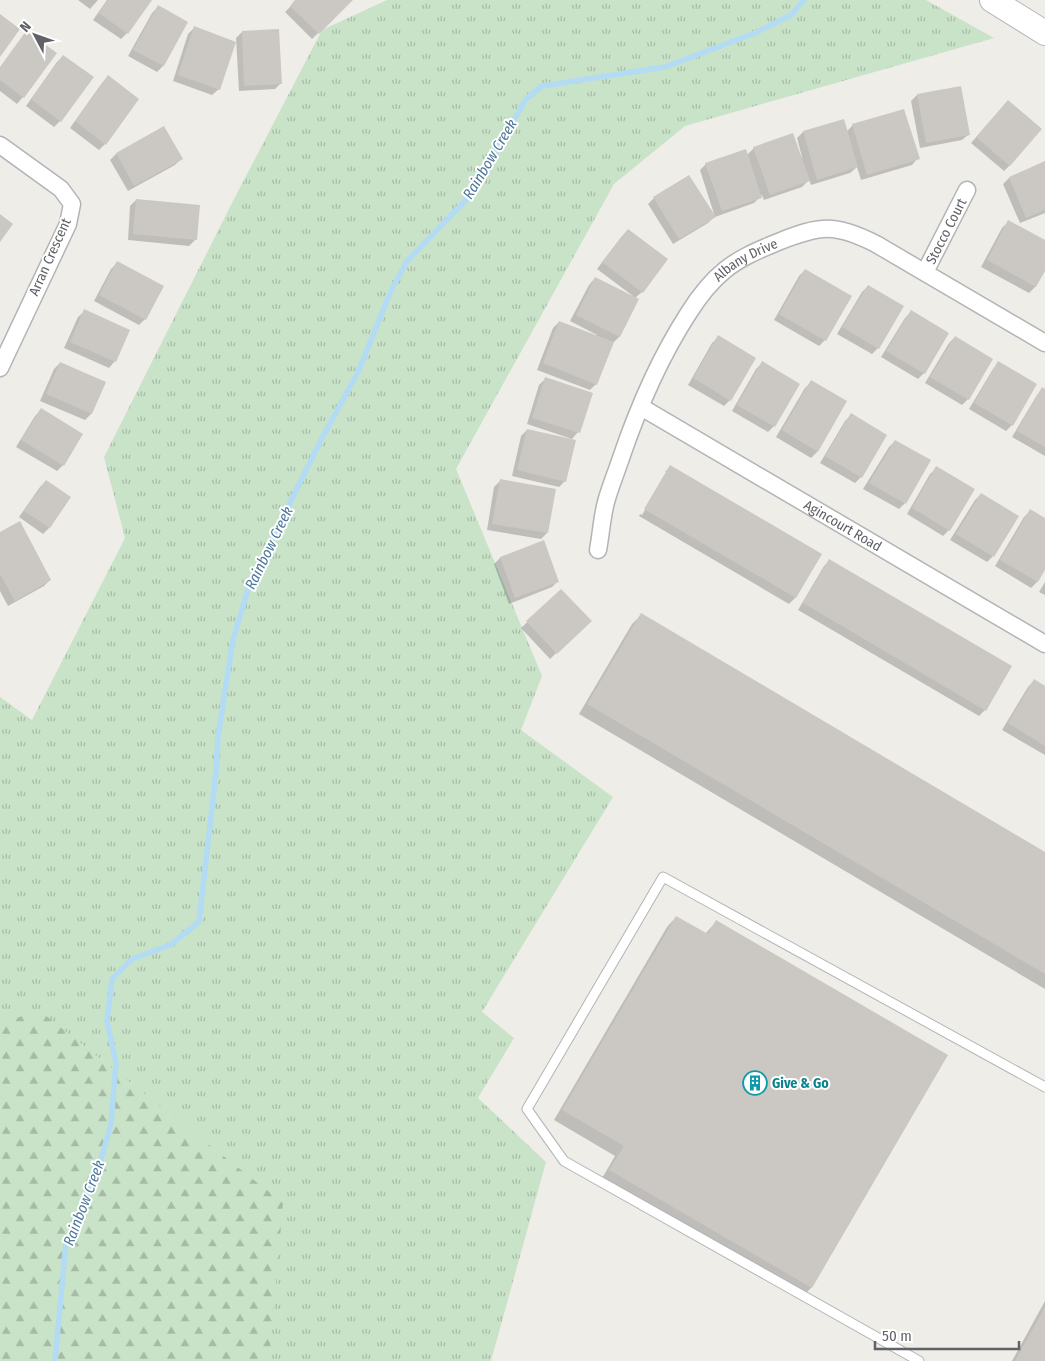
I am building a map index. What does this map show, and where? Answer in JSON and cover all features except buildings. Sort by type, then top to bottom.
[{"type":"street","points":[[992,0],[1045,33]]},
{"type":"street","name":"Arran Crescent","points":[[0,145],[61,189],[72,204],[68,224],[0,368]]},
{"type":"street","name":"Stocco Court","points":[[925,272],[967,190]]},
{"type":"street","name":"Albany Drive","points":[[598,550],[606,502],[628,439],[661,360],[677,330],[714,280],[724,270],[746,255],[805,232],[825,228],[840,229],[863,237],[1045,343]]},
{"type":"street","name":"Agincourt Road","points":[[641,407],[1045,644]]},
{"type":"lane","points":[[919,1361],[564,1161],[526,1108],[664,877],[1045,1087]]},
{"type":"green space","points":[[387,0],[926,0],[994,38],[685,126],[614,184],[456,469],[542,676],[521,730],[613,797],[482,1012],[514,1038],[478,1098],[546,1162],[491,1361],[0,1361],[0,697],[32,720],[125,538],[104,457],[233,201],[322,30]]},
{"type":"green space","points":[[36,1008],[283,1203],[269,1361],[0,1361],[0,1028]]},
{"type":"waterway","name":"Rainbow Creek","points":[[55,1361],[66,1242],[95,1180],[111,1124],[116,1063],[107,1021],[112,979],[132,959],[170,945],[199,922],[216,772],[218,737],[233,640],[249,586],[321,440],[358,372],[391,291],[407,261],[470,196],[526,99],[542,86],[665,67],[755,33],[791,15],[804,0]]},
{"type":"place","name":"Give & Go","points":[[755,1083]]}]
